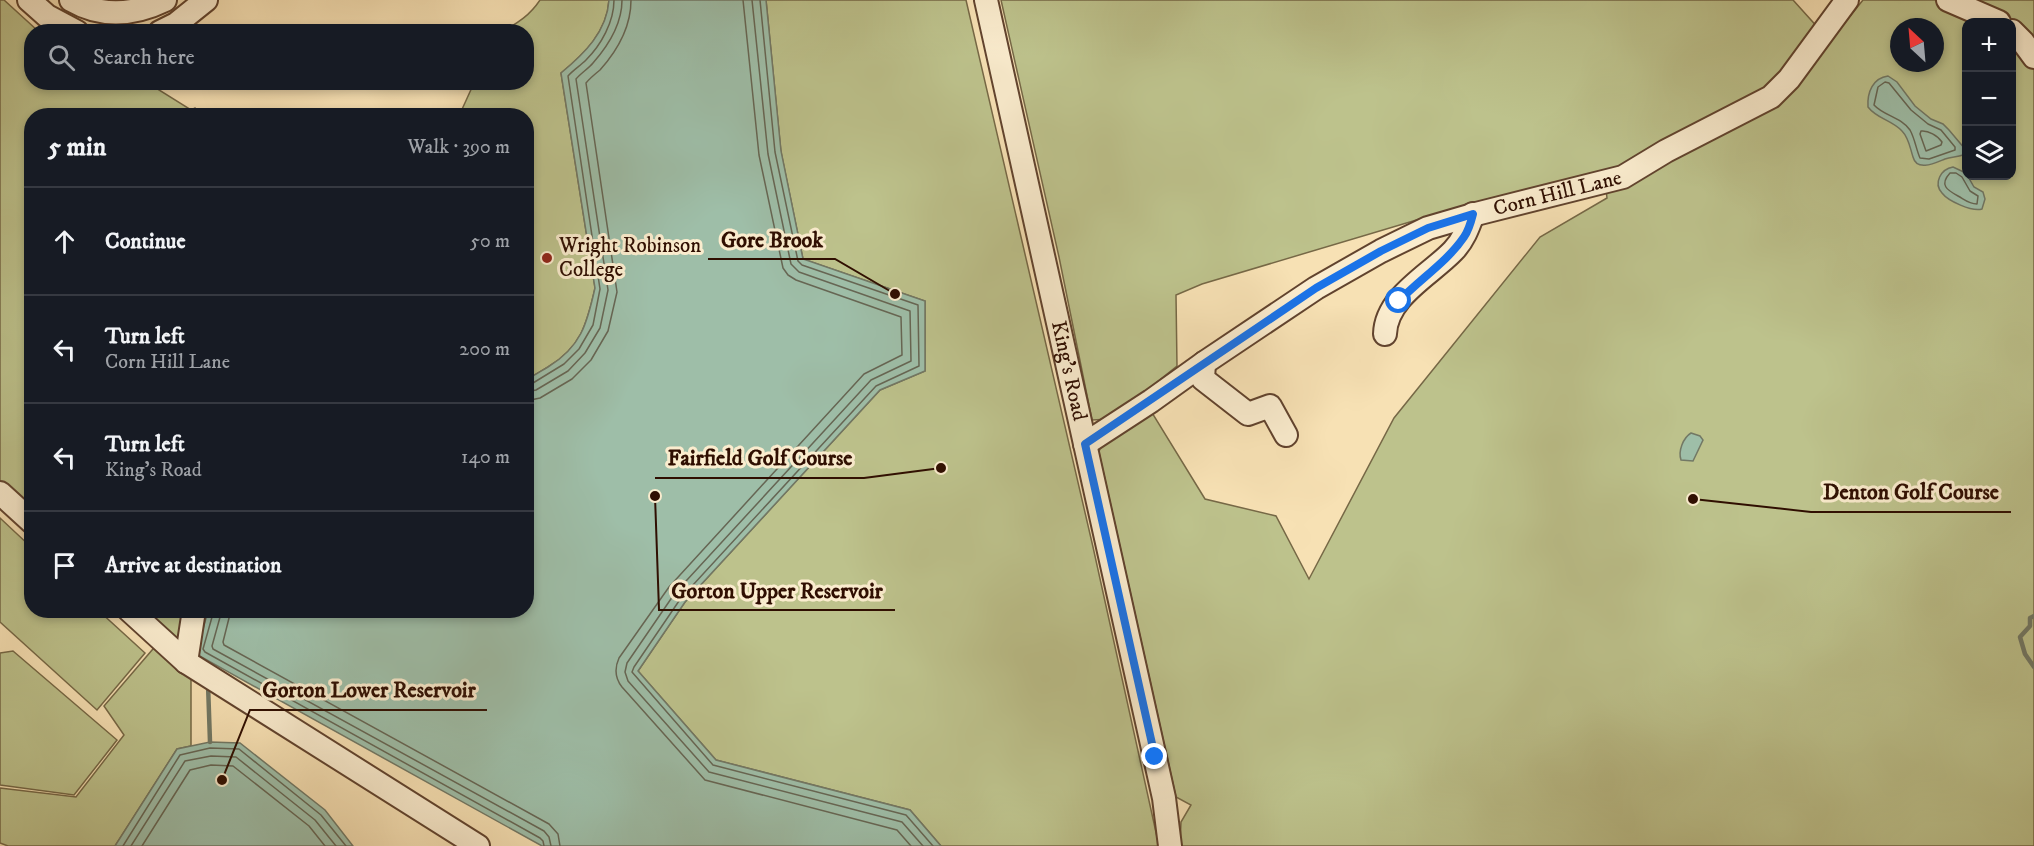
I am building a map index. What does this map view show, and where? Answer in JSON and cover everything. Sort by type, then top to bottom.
[{"type":"street","points":[[29,0],[47,16],[62,24]]},
{"type":"street","points":[[71,0],[102,22],[147,9],[165,0]]},
{"type":"street","points":[[176,24],[206,0]]},
{"type":"street","name":"King's Road","points":[[986,0],[1164,798],[1170,846]]},
{"type":"street","name":"Corn Hill Lane","points":[[1085,444],[1316,288],[1381,251],[1428,228],[1473,214],[1623,177],[1666,151],[1771,96],[1789,78],[1847,0]]},
{"type":"street","points":[[1948,0],[1991,18]]},
{"type":"street","points":[[2016,35],[2034,57]]},
{"type":"street","points":[[1385,334],[1390,312],[1416,284],[1454,250],[1466,234],[1473,214]]},
{"type":"street","points":[[1204,363],[1203,379],[1248,414],[1270,406],[1286,435]]},
{"type":"street","points":[[0,493],[24,515]]},
{"type":"street","points":[[138,618],[192,665],[478,846]]},
{"type":"street","points":[[192,665],[194,618]]},
{"type":"green space","points":[[0,0],[4,0],[30,24],[24,24],[24,90],[159,90],[188,108],[24,108],[24,509],[0,487]]},
{"type":"green space","points":[[540,0],[609,0],[599,32],[586,50],[561,73],[595,288],[585,324],[575,343],[559,359],[534,375],[534,108],[463,108],[471,90],[534,90],[534,24],[515,24]]},
{"type":"green space","points":[[766,0],[966,0],[1093,547],[1159,846],[941,846],[910,810],[716,760],[638,671],[685,602],[880,390],[925,371],[925,301],[803,259],[781,152]]},
{"type":"green space","points":[[1001,0],[1793,0],[1830,41],[1863,0],[2034,0],[2034,846],[1180,846],[1181,822],[1191,805],[1176,797],[1100,457],[1100,448],[1151,411],[1205,499],[1276,516],[1309,579],[1394,418],[1540,237],[1607,198],[1604,173],[1450,210],[1202,284],[1176,295],[1177,366],[1111,419],[1092,420],[1059,257]]},
{"type":"green space","points":[[0,518],[24,540],[24,618],[107,618],[145,653],[97,710],[0,622]]},
{"type":"green space","points":[[142,618],[186,618],[180,646]]},
{"type":"green space","points":[[159,642],[191,678],[191,746],[177,749],[115,846],[8,846],[0,843],[0,788],[76,797],[124,735],[104,706]]},
{"type":"green space","points":[[13,651],[117,740],[74,795],[0,785],[0,653]]},
{"type":"water","points":[[609,0],[766,0],[781,151],[803,259],[925,301],[925,371],[880,390],[685,602],[638,671],[716,760],[910,810],[941,846],[542,846],[196,654],[206,618],[534,618],[534,375],[559,359],[575,343],[589,313],[595,288],[561,73],[593,41],[607,12]]},
{"type":"water","points":[[1888,76],[1897,82],[1915,106],[1931,119],[1943,124],[1962,145],[1962,155],[1927,165],[1915,162],[1908,140],[1902,131],[1868,107],[1872,87],[1883,77]]},
{"type":"water","points":[[1953,167],[1962,171],[1962,180],[1970,180],[1974,187],[1983,192],[1985,199],[1982,209],[1960,205],[1942,193],[1938,181],[1942,173]]},
{"type":"water","points":[[1691,433],[1700,436],[1703,440],[1693,461],[1681,460],[1682,445]]},
{"type":"water","points":[[210,742],[240,743],[325,810],[353,846],[115,846],[177,749]]},
{"type":"waterway","points":[[2034,616],[2030,618],[2030,626],[2020,637],[2025,654],[2034,667]]},
{"type":"waterway","points":[[208,684],[210,742]]},
{"type":"place","name":"Wright Robinson College","points":[[547,258]]},
{"type":"place","name":"Gore Brook","points":[[895,294]]},
{"type":"place","name":"Fairfield Golf Course","points":[[941,468]]},
{"type":"place","name":"Gorton Upper Reservoir","points":[[655,496]]},
{"type":"place","name":"Denton Golf Course","points":[[1693,499]]},
{"type":"place","name":"Gorton Lower Reservoir","points":[[222,780]]},
{"type":"route","points":[[1155,757],[1085,444],[1316,288],[1381,251],[1428,228],[1473,214],[1466,234],[1454,250],[1399,301]]}]
